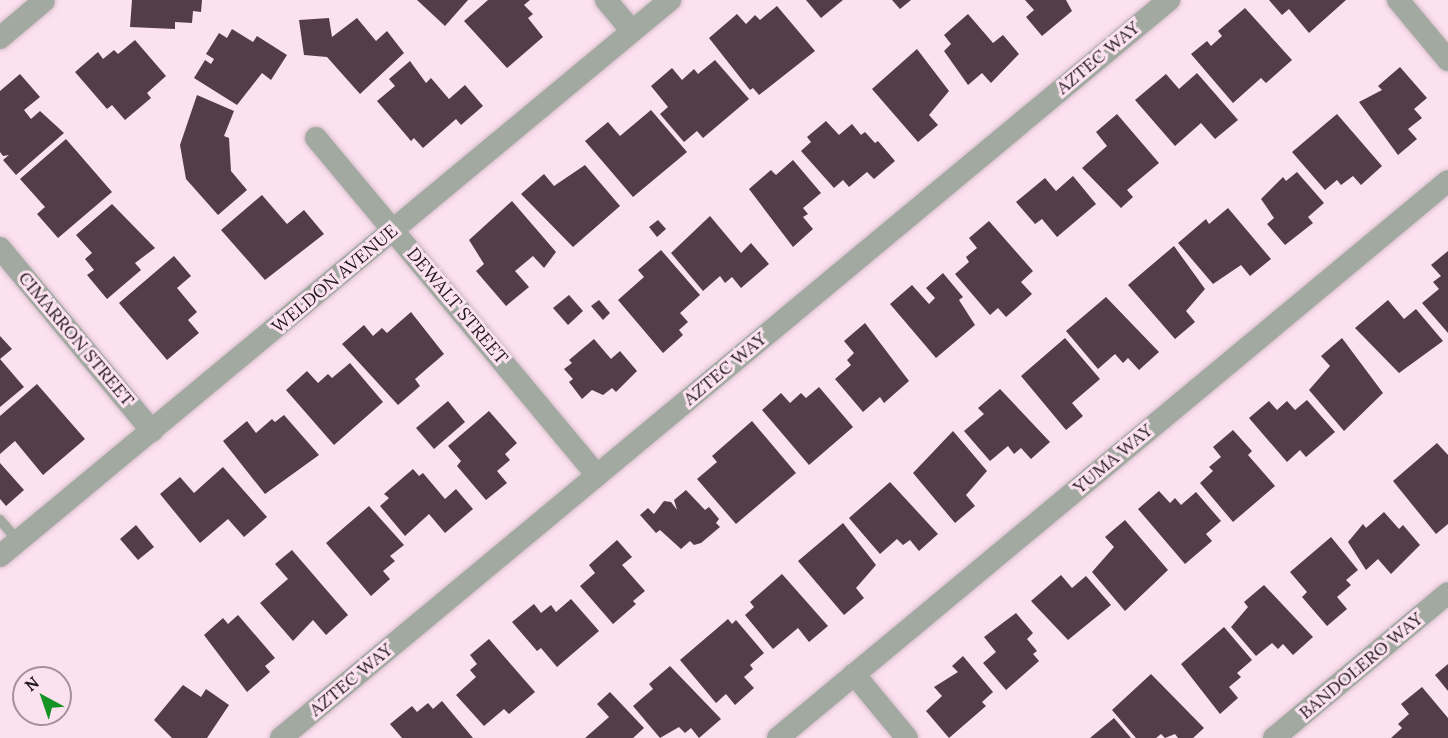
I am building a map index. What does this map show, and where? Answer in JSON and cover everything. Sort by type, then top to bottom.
[{"type":"street","points":[[606,0],[632,31]]},
{"type":"street","name":"WELDON AVENUE","points":[[0,556],[670,0]]},
{"type":"street","points":[[1398,0],[1448,60]]},
{"type":"street","points":[[0,38],[44,1]]},
{"type":"street","name":"AZTEC WAY","points":[[281,738],[1158,3]]},
{"type":"street","name":"DEWALT STREET","points":[[316,138],[597,475]]},
{"type":"street","name":"YUMA WAY","points":[[778,738],[1448,180]]},
{"type":"street","name":"CIMARRON STREET","points":[[0,248],[152,431]]},
{"type":"street","name":"BANDOLERO WAY","points":[[1274,738],[1448,593]]},
{"type":"street","points":[[854,674],[907,738]]},
{"type":"lane","points":[[0,519],[18,541]]},
{"type":"building","points":[[132,0],[202,0],[201,12],[193,11],[192,23],[175,22],[175,29],[130,27]]},
{"type":"building","points":[[417,0],[468,0],[445,26]]},
{"type":"building","points":[[488,0],[530,0],[524,5],[533,14],[528,18],[543,37],[507,68],[464,21]]},
{"type":"building","points":[[806,0],[843,0],[821,18]]},
{"type":"building","points":[[892,0],[911,0],[900,9]]},
{"type":"building","points":[[1025,0],[1066,0],[1072,11],[1042,36],[1026,17],[1034,10]]},
{"type":"building","points":[[1269,0],[1346,0],[1309,33],[1289,9],[1282,15]]},
{"type":"building","points":[[777,6],[815,51],[759,95],[753,88],[750,90],[709,38],[737,14],[746,24],[755,15],[760,20]]},
{"type":"building","points":[[1245,8],[1292,60],[1266,83],[1261,78],[1233,103],[1191,54],[1207,41],[1211,46],[1222,36],[1218,31]]},
{"type":"building","points":[[968,14],[993,43],[1003,35],[1019,54],[991,83],[982,73],[968,85],[944,51],[951,44],[944,35]]},
{"type":"building","points":[[329,18],[332,37],[357,18],[376,41],[387,31],[404,53],[360,94],[327,57],[304,55],[299,20]]},
{"type":"building","points":[[232,29],[253,42],[257,36],[287,55],[271,80],[262,73],[237,105],[194,78],[205,60],[211,64],[214,59],[206,54],[219,33],[227,38]]},
{"type":"building","points":[[135,40],[166,76],[147,93],[151,98],[125,120],[112,105],[107,109],[75,72],[98,52],[103,59],[114,50],[118,54]]},
{"type":"building","points":[[917,49],[949,91],[929,115],[938,125],[918,142],[872,89]]},
{"type":"building","points":[[715,60],[749,99],[703,138],[697,131],[684,142],[660,114],[668,107],[651,86],[672,68],[682,80],[694,69],[698,74]]},
{"type":"building","points":[[410,61],[426,83],[431,78],[449,99],[465,85],[483,106],[461,125],[456,119],[423,148],[414,138],[411,141],[377,101],[395,86],[389,79]]},
{"type":"building","points":[[1400,67],[1427,98],[1414,109],[1422,118],[1408,129],[1417,139],[1398,155],[1359,102],[1382,90],[1378,86]]},
{"type":"building","points":[[1197,73],[1238,120],[1215,139],[1201,123],[1175,146],[1135,100],[1166,74],[1179,89]]},
{"type":"building","points":[[20,74],[40,97],[24,110],[31,119],[40,111],[64,133],[16,175],[3,160],[9,155],[3,156],[0,152],[0,91]]},
{"type":"building","points":[[197,95],[234,111],[224,136],[229,138],[231,171],[247,190],[218,215],[186,179],[180,145]]},
{"type":"building","points":[[651,110],[687,152],[633,197],[585,141],[608,122],[620,136]]},
{"type":"building","points":[[1117,114],[1159,163],[1127,190],[1133,197],[1121,208],[1082,168],[1107,146],[1096,132]]},
{"type":"building","points":[[1337,114],[1382,166],[1361,185],[1353,176],[1341,185],[1337,180],[1325,190],[1292,152]]},
{"type":"building","points":[[826,121],[839,135],[852,124],[861,135],[865,132],[875,143],[878,141],[895,161],[874,179],[867,172],[849,187],[843,180],[834,188],[801,151],[811,142],[807,137]]},
{"type":"building","points":[[66,139],[112,192],[58,238],[37,214],[45,207],[20,179]]},
{"type":"building","points":[[793,160],[821,193],[803,208],[808,214],[803,217],[813,229],[793,247],[749,189],[771,170],[776,175]]},
{"type":"building","points":[[585,165],[620,206],[573,247],[521,194],[544,174],[554,186]]},
{"type":"building","points":[[1297,172],[1324,203],[1308,217],[1313,223],[1285,245],[1267,224],[1274,218],[1261,199],[1283,177],[1286,181]]},
{"type":"building","points":[[1073,176],[1096,204],[1057,237],[1042,219],[1035,224],[1016,202],[1045,178],[1056,191]]},
{"type":"building","points":[[262,195],[287,224],[304,210],[324,234],[265,280],[221,230]]},
{"type":"building","points":[[512,201],[556,252],[544,268],[533,256],[515,271],[529,287],[506,306],[476,271],[484,264],[469,240]]},
{"type":"building","points":[[112,204],[155,248],[135,263],[141,270],[107,299],[87,275],[94,270],[85,259],[92,253],[76,235]]},
{"type":"building","points":[[1228,208],[1271,259],[1250,276],[1241,265],[1213,284],[1178,243],[1206,219],[1209,224]]},
{"type":"building","points":[[710,216],[741,253],[751,243],[769,264],[741,288],[732,277],[725,283],[720,276],[703,291],[671,253]]},
{"type":"building","points":[[658,220],[666,229],[657,237],[649,227]]},
{"type":"building","points":[[989,221],[1033,271],[1021,282],[1032,294],[1006,317],[998,308],[990,315],[955,274],[969,262],[966,257],[977,248],[969,238]]},
{"type":"building","points":[[1174,246],[1205,289],[1186,311],[1195,322],[1175,339],[1128,285]]},
{"type":"building","points":[[661,250],[700,295],[680,313],[688,322],[679,330],[683,335],[663,353],[618,300],[644,277],[638,270]]},
{"type":"building","points":[[1448,251],[1448,333],[1422,303],[1439,289],[1433,282],[1441,276],[1431,265]]},
{"type":"building","points":[[174,256],[191,276],[177,288],[197,312],[188,320],[199,333],[167,360],[119,303]]},
{"type":"building","points":[[943,273],[963,297],[959,300],[975,325],[936,358],[890,304],[912,285],[929,304],[935,298],[926,288]]},
{"type":"building","points":[[569,295],[583,311],[568,325],[553,308]]},
{"type":"building","points":[[1106,297],[1159,352],[1139,370],[1128,358],[1123,363],[1115,354],[1098,369],[1066,331]]},
{"type":"building","points":[[599,300],[610,313],[603,320],[591,306]]},
{"type":"building","points":[[1388,300],[1404,319],[1416,309],[1443,341],[1399,373],[1355,328]]},
{"type":"building","points":[[411,312],[444,354],[415,379],[420,386],[398,405],[342,344],[364,325],[373,336],[382,328],[387,333]]},
{"type":"building","points":[[865,323],[909,381],[884,403],[880,397],[863,412],[835,379],[851,365],[847,360],[854,353],[844,341]]},
{"type":"building","points":[[0,336],[12,349],[0,359]]},
{"type":"building","points":[[1065,338],[1100,379],[1072,403],[1083,416],[1066,430],[1021,376]]},
{"type":"building","points":[[1342,338],[1383,393],[1344,431],[1309,390],[1330,366],[1321,356]]},
{"type":"building","points":[[594,339],[611,359],[620,351],[637,371],[616,392],[612,388],[603,395],[592,390],[582,399],[569,382],[573,379],[564,369],[572,363],[569,360]]},
{"type":"building","points":[[0,359],[24,387],[0,407]]},
{"type":"building","points":[[350,363],[383,402],[334,445],[286,390],[307,371],[318,383],[328,374],[332,378]]},
{"type":"building","points":[[37,384],[85,439],[43,475],[15,441],[0,454],[0,416]]},
{"type":"building","points":[[819,387],[853,427],[809,465],[762,410],[781,393],[790,403],[801,393],[806,398]]},
{"type":"building","points":[[1000,389],[1050,442],[1031,459],[1021,448],[1014,454],[1008,446],[990,461],[964,431],[984,414],[978,408]]},
{"type":"building","points":[[1307,400],[1335,432],[1306,457],[1300,450],[1287,462],[1249,418],[1269,401],[1277,410],[1287,401],[1295,410]]},
{"type":"building","points":[[448,401],[465,422],[434,449],[416,428]]},
{"type":"building","points":[[489,411],[517,443],[505,454],[510,460],[497,471],[507,483],[486,500],[457,466],[461,461],[448,446]]},
{"type":"building","points":[[284,415],[319,455],[265,494],[223,441],[247,421],[256,433],[272,419],[275,422]]},
{"type":"building","points":[[752,421],[796,473],[736,524],[697,479],[717,462],[712,456]]},
{"type":"building","points":[[1233,430],[1252,451],[1248,455],[1275,486],[1233,522],[1200,483],[1213,471],[1209,467],[1221,457],[1213,447]]},
{"type":"building","points":[[953,431],[987,471],[966,495],[975,506],[955,523],[913,473]]},
{"type":"building","points":[[1437,443],[1448,455],[1448,524],[1436,534],[1393,481]]},
{"type":"building","points":[[0,463],[24,490],[6,506],[0,499]]},
{"type":"building","points":[[223,467],[267,517],[244,537],[228,519],[200,543],[160,494],[180,477],[194,493]]},
{"type":"building","points":[[413,469],[419,476],[423,473],[445,499],[456,489],[473,509],[445,533],[429,514],[405,536],[380,506],[389,498],[384,494]]},
{"type":"building","points":[[890,482],[938,534],[919,551],[910,540],[903,545],[897,539],[880,554],[849,518]]},
{"type":"building","points":[[686,490],[705,510],[709,507],[719,519],[716,523],[720,527],[701,543],[694,545],[690,541],[681,549],[660,530],[656,533],[640,515],[648,508],[654,514],[664,501],[671,502],[677,510],[674,500]]},
{"type":"building","points":[[1159,491],[1170,503],[1175,498],[1181,505],[1196,492],[1221,521],[1206,534],[1212,541],[1185,564],[1138,509]]},
{"type":"building","points":[[369,506],[404,545],[390,556],[395,561],[383,571],[390,579],[371,596],[326,543]]},
{"type":"building","points":[[1384,512],[1399,529],[1403,525],[1420,545],[1391,574],[1378,559],[1366,570],[1348,542],[1363,524],[1366,528]]},
{"type":"building","points":[[1125,520],[1168,570],[1125,611],[1092,572],[1114,547],[1105,537]]},
{"type":"building","points":[[843,523],[876,565],[856,588],[864,598],[844,615],[798,561]]},
{"type":"building","points":[[136,525],[154,547],[138,560],[120,539]]},
{"type":"building","points":[[1331,537],[1358,570],[1346,580],[1351,585],[1337,597],[1347,609],[1327,626],[1302,597],[1307,592],[1290,572]]},
{"type":"building","points":[[617,540],[632,557],[622,565],[645,591],[633,601],[636,604],[613,624],[580,586],[595,573],[589,565]]},
{"type":"building","points":[[292,550],[348,615],[326,635],[313,620],[293,641],[260,603],[288,579],[275,564]]},
{"type":"building","points":[[782,574],[828,626],[809,642],[798,628],[773,649],[745,615],[754,607],[750,602]]},
{"type":"building","points":[[1061,575],[1072,588],[1086,576],[1111,605],[1068,640],[1031,601]]},
{"type":"building","points":[[1264,585],[1313,637],[1293,655],[1283,644],[1278,649],[1272,643],[1256,656],[1231,627],[1248,607],[1244,602]]},
{"type":"building","points":[[571,599],[599,631],[557,667],[541,648],[537,651],[512,622],[534,604],[541,613],[551,605],[556,612]]},
{"type":"building","points":[[1016,613],[1033,633],[1027,639],[1037,651],[1033,654],[1039,661],[1006,690],[983,663],[996,652],[984,637]]},
{"type":"building","points":[[238,615],[275,658],[265,666],[270,672],[247,692],[204,635],[223,618],[228,624]]},
{"type":"building","points":[[728,619],[732,624],[736,620],[764,653],[750,665],[753,669],[744,677],[754,688],[735,705],[726,694],[716,703],[680,660]]},
{"type":"building","points":[[1224,627],[1252,660],[1237,673],[1241,677],[1229,687],[1238,698],[1220,714],[1181,664]]},
{"type":"building","points":[[489,639],[535,692],[509,714],[504,709],[484,726],[456,695],[476,677],[470,670],[477,664],[470,655]]},
{"type":"building","points":[[963,656],[993,692],[982,702],[986,706],[949,738],[926,711],[942,696],[934,687],[958,672],[952,666]]},
{"type":"building","points":[[1448,664],[1448,691],[1435,675]]},
{"type":"building","points":[[670,666],[721,719],[699,738],[691,728],[685,733],[679,727],[660,738],[633,706],[653,689],[649,684]]},
{"type":"building","points":[[1151,674],[1204,728],[1193,738],[1178,738],[1175,734],[1165,738],[1161,734],[1156,738],[1136,738],[1112,710]]},
{"type":"building","points":[[183,685],[201,697],[206,689],[229,705],[207,738],[172,738],[154,720]]},
{"type":"building","points":[[1422,687],[1448,718],[1448,738],[1391,738],[1402,728],[1398,724],[1409,714],[1401,704]]},
{"type":"building","points":[[610,692],[644,728],[633,738],[585,738],[609,717],[597,704]]},
{"type":"building","points":[[442,701],[473,738],[402,738],[390,724],[412,706],[417,712],[428,703],[433,709]]},
{"type":"building","points":[[1114,718],[1131,738],[1090,738]]}]
